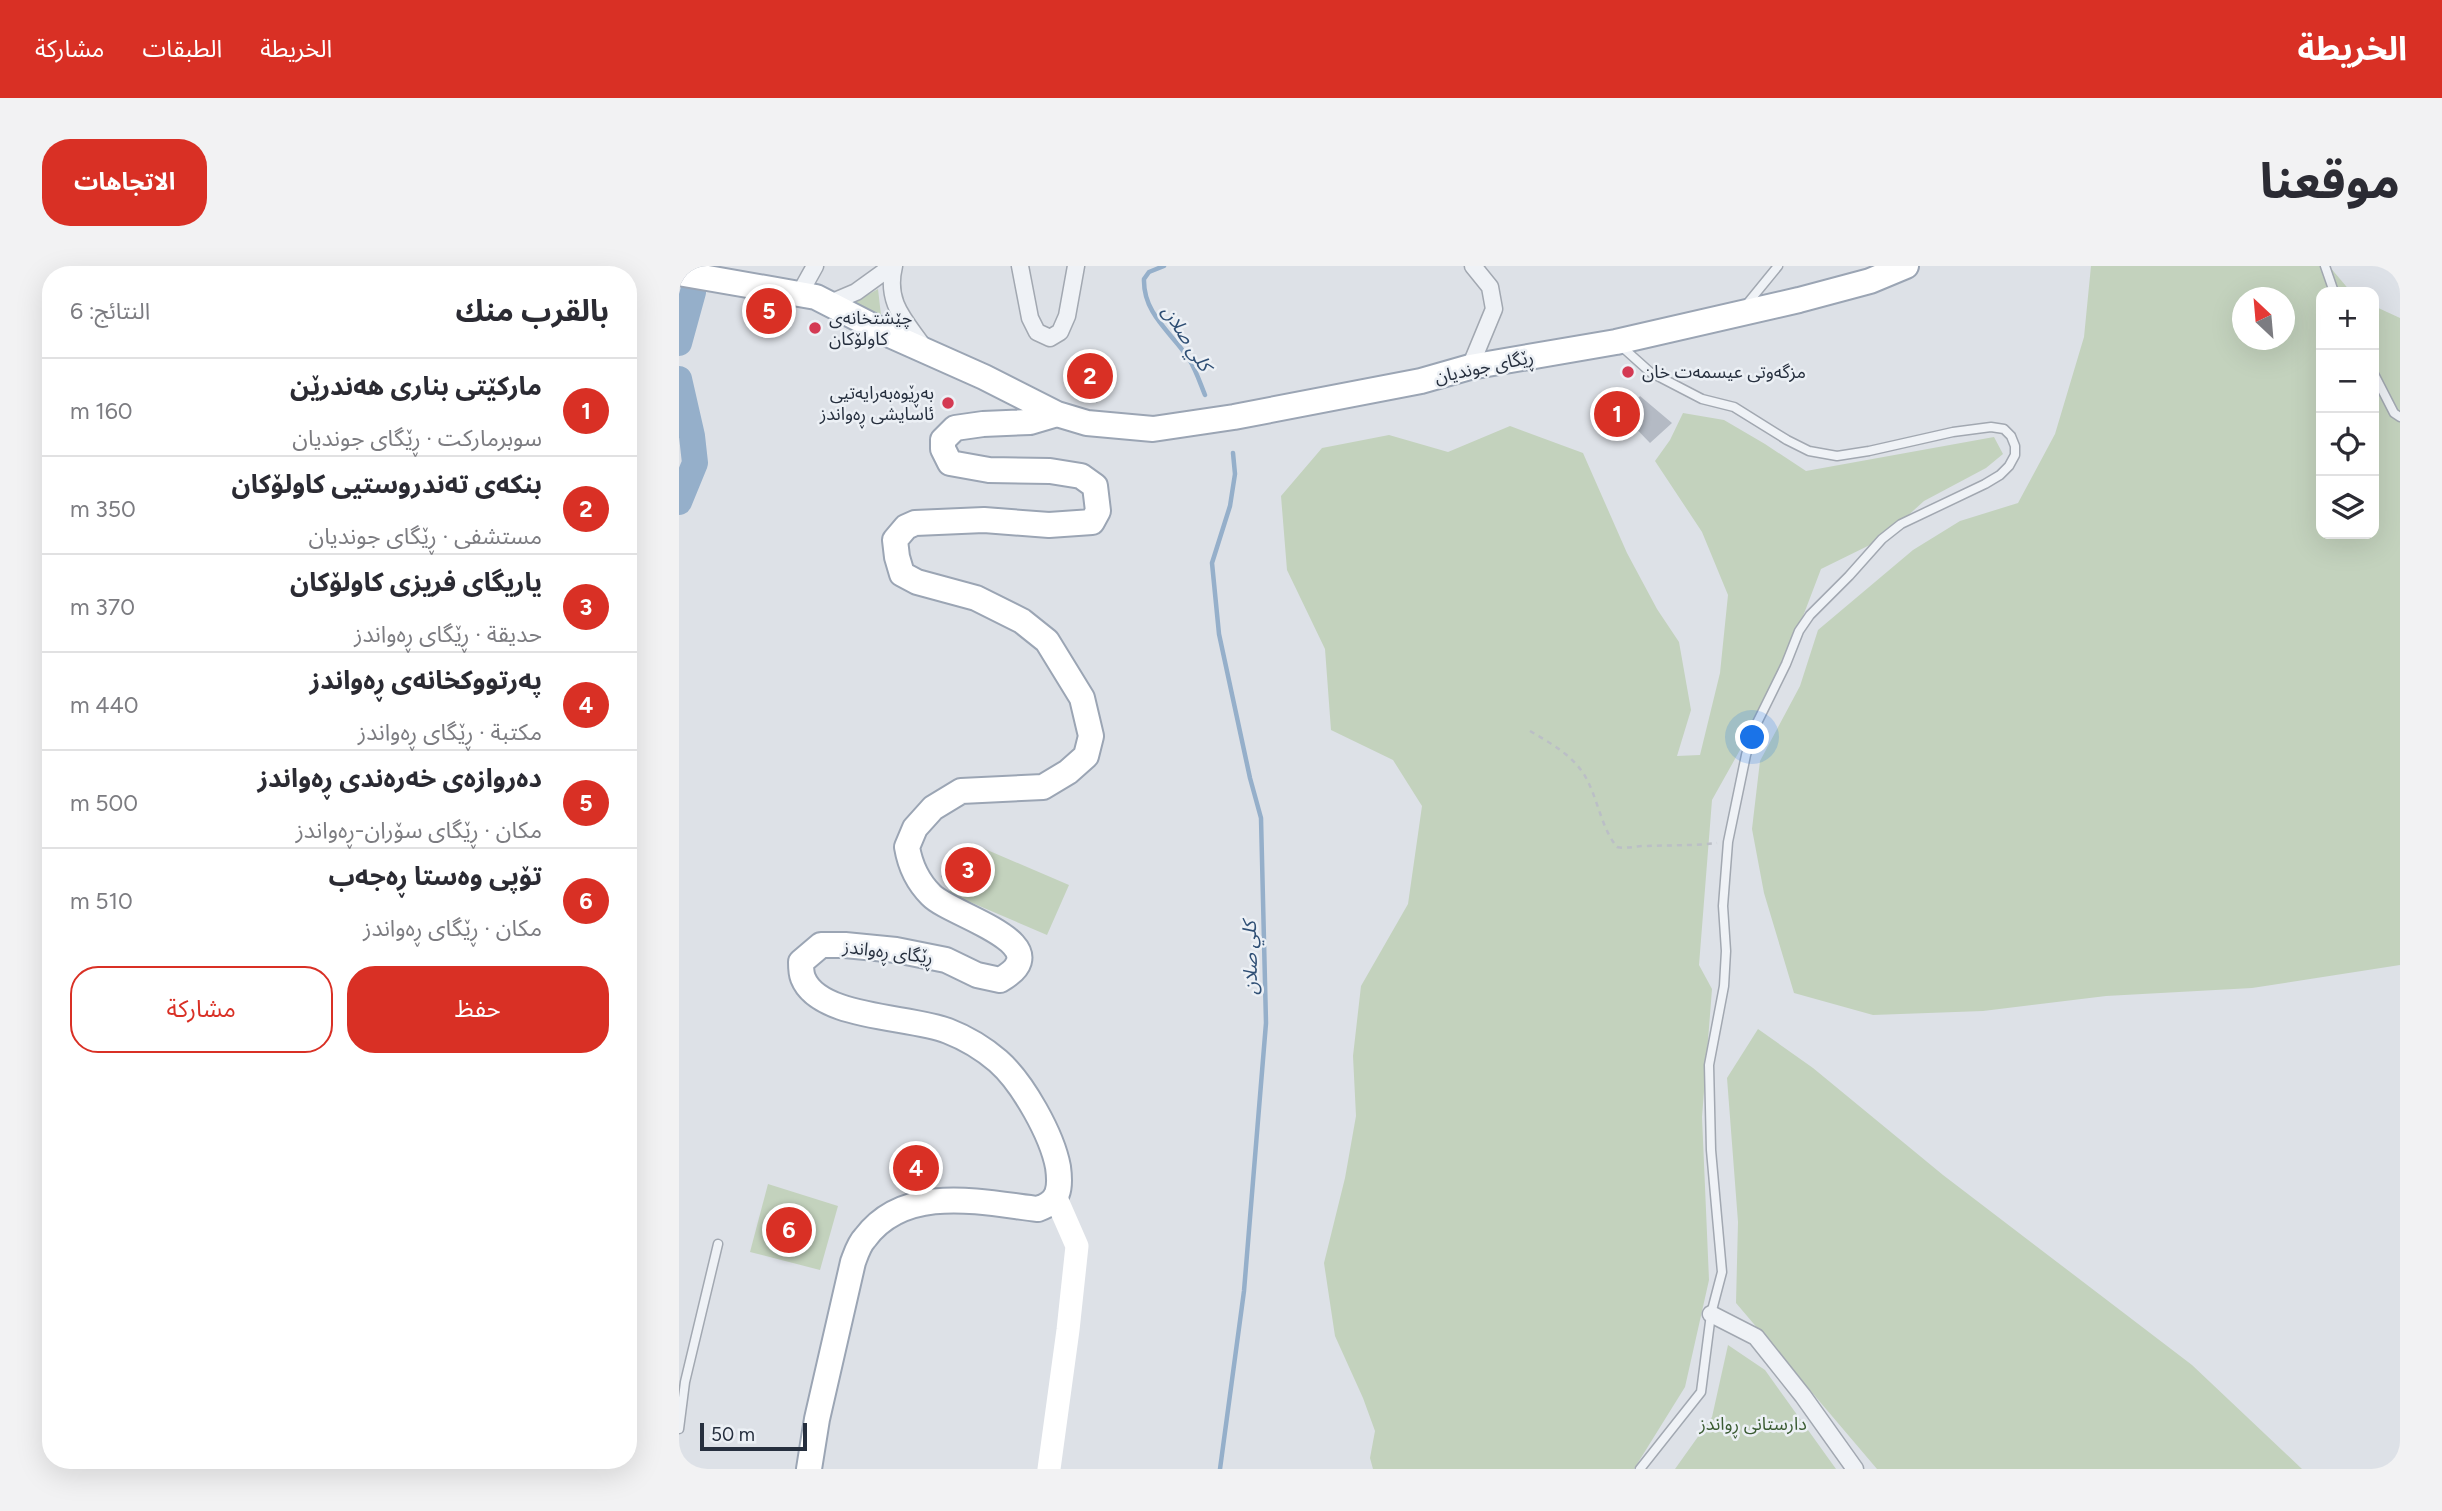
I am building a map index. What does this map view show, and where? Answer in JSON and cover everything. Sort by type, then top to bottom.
[{"type":"main road","name":"ڕێگای جوندیان","points":[[679,273],[800,293],[830,303],[928,354],[985,377],[1057,414],[1111,427],[1153,429],[1421,381],[1470,368],[1616,342],[1870,281],[1906,266]]},
{"type":"main road","name":"ڕێگای ڕەواندز","points":[[1056,1198],[1059,1177],[1056,1158],[1039,1120],[1015,1080],[998,1061],[967,1040],[945,1030],[897,1018],[845,1010],[832,1004],[813,993],[802,978],[801,962],[821,945],[845,945],[896,950],[946,960],[977,975],[1000,981],[1014,973],[1020,963],[1020,952],[1009,939],[932,897],[915,873],[907,847],[915,828],[933,808],[961,791],[1043,787],[1068,772],[1086,756],[1091,736],[1088,717],[1082,698],[1047,641],[1022,621],[976,598],[917,582],[902,574],[895,540],[906,527],[915,523],[984,520],[1049,525],[1092,522],[1098,511],[1095,486],[1081,476],[1050,471],[969,468],[950,463],[943,449],[943,440],[955,428],[1030,422],[1057,414]]},
{"type":"main road","points":[[809,1469],[817,1419],[853,1262],[864,1238],[881,1221],[905,1206],[939,1200],[1038,1209],[1051,1204],[1056,1198]]},
{"type":"street","points":[[800,293],[815,266]]},
{"type":"street","points":[[830,303],[856,292],[893,266]]},
{"type":"street","points":[[893,266],[890,287],[895,306],[928,354]]},
{"type":"street","points":[[1020,266],[1030,318],[1037,332],[1050,338],[1060,332],[1067,316],[1076,266]]},
{"type":"street","points":[[1470,368],[1494,309],[1490,287],[1473,266]]},
{"type":"street","points":[[1049,1469],[1069,1330],[1077,1246],[1056,1198]]},
{"type":"street","points":[[1710,1314],[1756,1337],[1803,1396],[1855,1469]]},
{"type":"lane","points":[[1740,313],[1778,266]]},
{"type":"lane","points":[[2325,266],[2332,287]]},
{"type":"lane","points":[[1616,342],[1650,372],[1702,399],[1734,407],[1809,451],[1837,456],[1991,427],[2004,429],[2015,446],[2015,455],[2000,475],[1911,519],[1882,539],[1850,576],[1810,615],[1798,631],[1786,664],[1754,729],[1728,842],[1724,881],[1724,986],[1709,1065],[1711,1150],[1722,1272],[1710,1314],[1700,1392],[1640,1469]]},
{"type":"lane","points":[[2379,384],[2394,412],[2400,417]]},
{"type":"lane","points":[[679,1429],[685,1382],[718,1244]]},
{"type":"path","points":[[1530,731],[1562,750],[1578,766],[1589,783],[1606,829],[1617,847],[1696,846],[1728,842]]},
{"type":"green space","points":[[2091,266],[2329,266],[2347,287],[2316,287],[2316,539],[2379,539],[2379,308],[2400,318],[2400,965],[2252,988],[2106,996],[1983,1011],[1873,1015],[1794,993],[1764,893],[1752,829],[1760,761],[1800,686],[1818,630],[1913,550],[1960,521],[2018,503],[2055,434],[2084,337]]},
{"type":"green space","points":[[878,289],[882,324],[848,306]]},
{"type":"green space","points":[[1683,413],[1724,420],[1806,471],[1994,437],[2003,454],[1986,468],[1924,501],[1882,539],[1821,569],[1778,682],[1712,800],[1699,965],[1712,989],[1702,1117],[1709,1280],[1685,1387],[1634,1469],[1373,1469],[1370,1458],[1375,1431],[1335,1336],[1324,1263],[1345,1178],[1356,1116],[1353,1056],[1361,986],[1408,904],[1422,806],[1393,760],[1331,730],[1325,649],[1287,570],[1281,496],[1322,448],[1389,435],[1448,452],[1510,426],[1583,453],[1627,553],[1657,609],[1679,642],[1691,710],[1677,756],[1700,755],[1720,673],[1728,595],[1702,532],[1655,461],[1670,440]]},
{"type":"green space","points":[[971,843],[1069,885],[1047,935],[949,893]]},
{"type":"green space","points":[[1758,1029],[1813,1068],[1943,1175],[2192,1365],[2302,1469],[1877,1469],[1736,1303],[1738,1222],[1727,1078]]},
{"type":"green space","points":[[768,1184],[838,1206],[820,1270],[750,1252]]},
{"type":"green space","name":"دارستانی ڕواندز","points":[[1728,1345],[1765,1370],[1836,1469],[1675,1469],[1712,1417]]},
{"type":"building","points":[[1084,350],[1115,365],[1097,403],[1065,387]]},
{"type":"building","points":[[1640,396],[1672,423],[1650,443],[1623,415]]},
{"type":"building","points":[[899,1154],[935,1154],[934,1185],[896,1182]]},
{"type":"waterway","name":"كلي صلان","points":[[1164,266],[1149,272],[1144,279],[1148,303],[1189,359],[1205,395]]},
{"type":"waterway","points":[[679,343],[693,292]]},
{"type":"waterway","points":[[679,379],[692,436],[695,463],[679,502]]},
{"type":"waterway","name":"كلي صلان","points":[[1220,1469],[1244,1291],[1266,1023],[1261,818],[1219,634],[1212,563],[1230,506],[1235,474],[1233,453]]},
{"type":"place","name":"دەروازەی خەرەندی ڕەواندز","points":[[769,311]]},
{"type":"place","name":"چێشتخانه‌ی كاولۆكان","points":[[815,328]]},
{"type":"place","name":"مزگەوتی عیسمەت خان","points":[[1628,372]]},
{"type":"place","name":"بنکەی تەندروستیی کاولۆکان","points":[[1090,376]]},
{"type":"place","name":"بەڕێوەبەرایەتیی ئاسایشی ڕەواندز","points":[[948,403]]},
{"type":"place","name":"مارکێتی بناری هەندرێن","points":[[1617,414]]},
{"type":"place","name":"یاریگای فریزی کاولۆکان","points":[[968,870]]},
{"type":"place","name":"پەرتووکخانەی ڕەواندز","points":[[916,1168]]},
{"type":"place","name":"تۆپی وەستا ڕەجەب","points":[[789,1230]]}]
